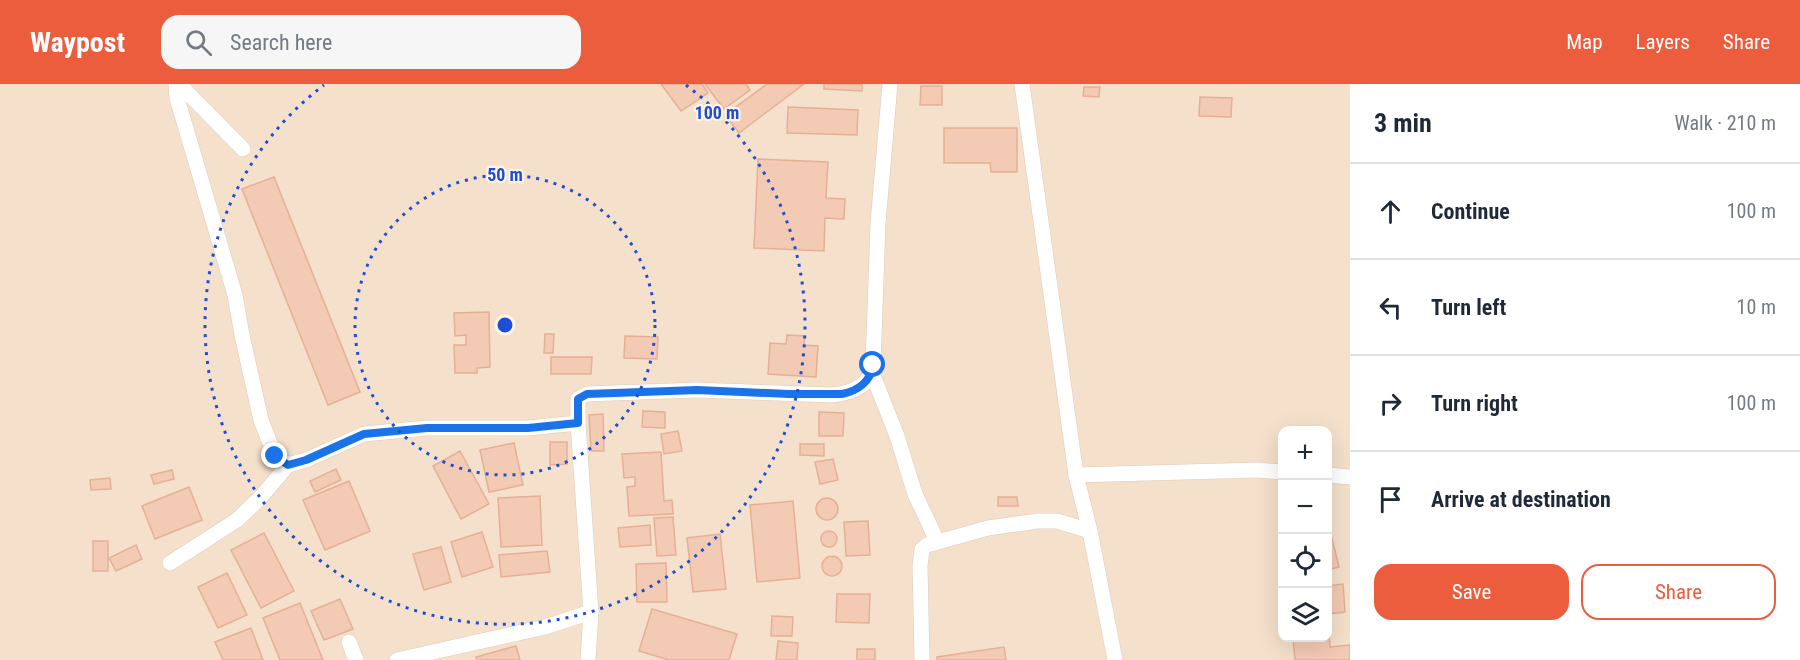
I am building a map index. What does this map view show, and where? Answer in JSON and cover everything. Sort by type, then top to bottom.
[{"type":"street","points":[[177,84],[243,149]]},
{"type":"street","points":[[177,84],[177,98],[235,295],[261,420],[275,456],[288,465]]},
{"type":"street","points":[[890,84],[878,222],[872,373],[897,436],[915,494],[937,541]]},
{"type":"street","points":[[1023,84],[1076,476],[1090,531],[1114,660]]},
{"type":"street","points":[[588,660],[591,612],[578,399],[587,394],[697,390],[832,395],[851,392],[866,382],[872,373]]},
{"type":"street","points":[[170,562],[237,520],[260,498],[288,465],[306,460],[364,434],[427,428],[528,428],[578,423]]},
{"type":"street","points":[[1076,476],[1257,470],[1278,472]]},
{"type":"street","points":[[1332,475],[1350,477]]},
{"type":"street","points":[[922,660],[921,556],[922,549],[927,545],[988,528],[1038,521],[1057,520],[1090,531]]},
{"type":"street","points":[[397,660],[544,627],[591,612]]},
{"type":"street","points":[[349,642],[356,660]]},
{"type":"shaded area","points":[[0,84],[1350,84],[1350,660],[0,660]]},
{"type":"building","points":[[661,84],[702,84],[708,93],[681,111]]},
{"type":"building","points":[[705,84],[746,84],[750,90],[724,109]]},
{"type":"building","points":[[767,84],[804,84],[739,133],[725,115]]},
{"type":"building","points":[[824,84],[862,84],[862,91],[824,89]]},
{"type":"building","points":[[921,86],[942,86],[942,105],[920,105]]},
{"type":"building","points":[[1084,87],[1100,87],[1099,97],[1083,96]]},
{"type":"building","points":[[1200,97],[1232,98],[1231,117],[1199,116]]},
{"type":"building","points":[[788,107],[858,110],[857,135],[787,133]]},
{"type":"building","points":[[944,128],[1017,128],[1017,172],[991,172],[990,163],[944,163]]},
{"type":"building","points":[[758,159],[828,162],[826,198],[845,199],[844,219],[825,218],[824,251],[754,248]]},
{"type":"building","points":[[274,177],[360,392],[328,405],[242,189]]},
{"type":"building","points":[[489,312],[490,367],[477,368],[477,373],[455,373],[454,345],[466,345],[466,335],[455,336],[454,313]]},
{"type":"building","points":[[545,334],[554,334],[553,353],[544,353]]},
{"type":"building","points":[[787,335],[805,336],[804,345],[818,346],[816,377],[768,374],[770,343],[786,344]]},
{"type":"building","points":[[625,336],[658,337],[657,359],[624,358]]},
{"type":"building","points":[[551,357],[592,357],[591,374],[551,374]]},
{"type":"building","points":[[643,411],[665,412],[665,428],[642,427]]},
{"type":"building","points":[[819,412],[844,413],[843,436],[819,436]]},
{"type":"building","points":[[603,414],[604,451],[591,451],[589,415]]},
{"type":"building","points":[[678,431],[682,451],[664,454],[661,434]]},
{"type":"building","points":[[550,442],[567,442],[567,464],[550,465]]},
{"type":"building","points":[[514,443],[523,485],[489,492],[480,450]]},
{"type":"building","points":[[800,444],[824,444],[824,456],[800,455]]},
{"type":"building","points":[[460,451],[489,504],[461,519],[433,466]]},
{"type":"building","points":[[661,452],[664,501],[672,500],[673,514],[629,516],[627,487],[635,486],[635,477],[624,478],[622,454]]},
{"type":"building","points":[[833,459],[838,480],[820,484],[815,462]]},
{"type":"building","points":[[336,469],[341,480],[315,492],[310,481]]},
{"type":"building","points":[[172,470],[174,479],[154,484],[151,475]]},
{"type":"building","points":[[110,478],[111,489],[91,490],[90,480]]},
{"type":"building","points":[[349,481],[370,531],[325,550],[303,500]]},
{"type":"building","points":[[189,487],[202,520],[155,539],[142,506]]},
{"type":"building","points":[[540,496],[542,545],[501,547],[498,498]]},
{"type":"building","points":[[998,497],[1017,497],[1018,506],[998,506]]},
{"type":"building","points":[[827,498],[835,501],[838,509],[835,517],[827,520],[819,517],[816,509],[819,501]]},
{"type":"building","points":[[793,501],[800,578],[757,582],[750,505]]},
{"type":"building","points":[[673,517],[676,555],[657,556],[654,518]]},
{"type":"building","points":[[868,521],[870,555],[846,556],[844,522]]},
{"type":"building","points":[[650,525],[651,545],[620,547],[618,528]]},
{"type":"building","points":[[829,531],[835,533],[837,539],[835,545],[829,547],[823,545],[821,539],[823,533]]},
{"type":"building","points":[[482,532],[493,567],[462,577],[451,542]]},
{"type":"building","points":[[264,533],[294,591],[261,608],[231,550]]},
{"type":"building","points":[[720,534],[726,589],[693,592],[687,538]]},
{"type":"building","points":[[1332,539],[1339,567],[1332,569]]},
{"type":"building","points":[[93,541],[108,541],[108,571],[93,571]]},
{"type":"building","points":[[136,545],[142,559],[116,571],[109,558]]},
{"type":"building","points":[[441,547],[451,582],[424,590],[413,554]]},
{"type":"building","points":[[547,551],[550,572],[501,577],[499,555]]},
{"type":"building","points":[[832,556],[839,559],[842,566],[839,573],[832,576],[825,573],[822,566],[825,559]]},
{"type":"building","points":[[666,563],[667,602],[637,602],[636,564]]},
{"type":"building","points":[[227,573],[247,615],[218,628],[198,587]]},
{"type":"building","points":[[1343,584],[1345,612],[1332,614],[1332,585]]},
{"type":"building","points":[[837,594],[870,594],[869,623],[836,622]]},
{"type":"building","points":[[340,599],[353,629],[324,640],[311,611]]},
{"type":"building","points":[[300,603],[323,660],[280,660],[263,618]]},
{"type":"building","points":[[652,609],[737,634],[729,660],[669,660],[639,651]]},
{"type":"building","points":[[772,616],[793,617],[792,636],[771,636]]},
{"type":"building","points":[[251,628],[263,660],[223,660],[215,642]]},
{"type":"building","points":[[778,641],[798,643],[797,660],[776,660]]},
{"type":"building","points":[[1293,642],[1330,642],[1330,647],[1350,645],[1350,660],[1295,660]]},
{"type":"building","points":[[516,646],[520,660],[477,660],[476,657]]},
{"type":"building","points":[[1004,647],[1006,660],[937,660],[937,657]]},
{"type":"building","points":[[857,649],[875,649],[875,660],[857,660]]},
{"type":"route","points":[[275,456],[288,465],[306,460],[364,434],[427,428],[528,428],[578,423],[578,399],[587,394],[697,390],[842,394],[851,392],[866,382],[872,373],[873,365]]}]
